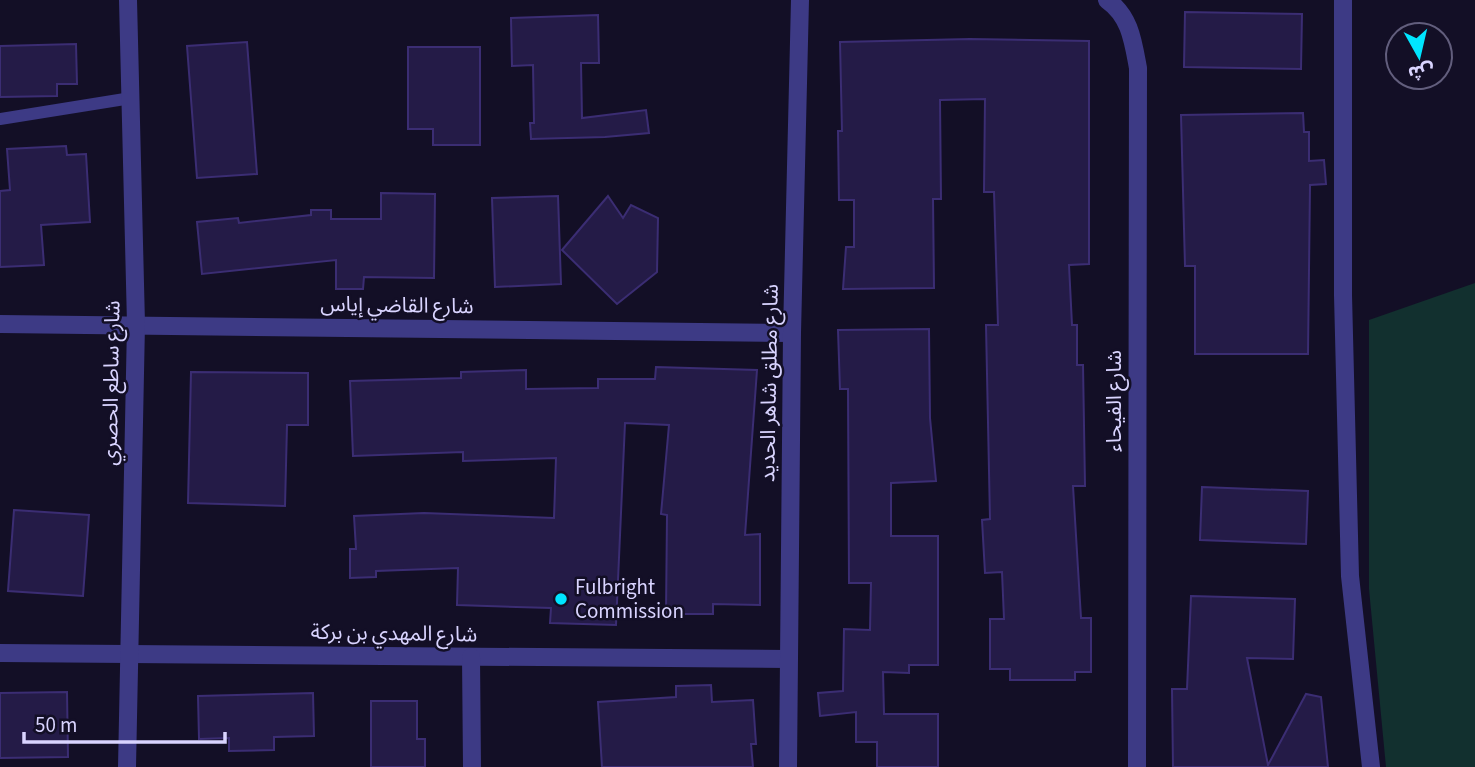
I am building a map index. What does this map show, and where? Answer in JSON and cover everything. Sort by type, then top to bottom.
[{"type":"street","name":"شارع ساطع الحصري","points":[[127,767],[136,324],[128,0]]},
{"type":"street","name":"شارع مطلق شاهر الحديد","points":[[788,767],[792,333],[800,0]]},
{"type":"street","name":"شارع الفيحاء","points":[[1107,0],[1121,10],[1132,35],[1138,68],[1137,767]]},
{"type":"street","points":[[1343,0],[1343,295],[1350,576],[1371,767]]},
{"type":"street","name":"شارع القاضي إياس","points":[[0,324],[792,333]]},
{"type":"street","name":"شارع المهدي بن بركة","points":[[0,653],[787,659]]},
{"type":"street","points":[[471,657],[472,767]]},
{"type":"lane","points":[[0,119],[131,99]]},
{"type":"green space","points":[[1475,283],[1475,767],[1386,767],[1369,589],[1369,320]]},
{"type":"building","points":[[1185,12],[1302,14],[1301,69],[1184,67]]},
{"type":"building","points":[[598,15],[599,63],[581,63],[582,118],[646,110],[649,133],[531,139],[530,123],[534,123],[533,65],[512,66],[511,18]]},
{"type":"building","points":[[970,39],[1089,41],[1089,264],[1069,265],[1072,325],[1077,325],[1077,365],[1083,365],[1085,486],[1073,486],[1081,618],[1091,618],[1091,672],[1075,672],[1075,680],[1010,680],[1010,669],[990,669],[990,619],[1004,619],[1002,572],[985,573],[982,520],[990,519],[986,325],[998,325],[994,192],[984,192],[985,99],[940,100],[941,199],[933,199],[934,288],[843,289],[846,247],[854,247],[854,200],[839,200],[838,131],[842,131],[840,42]]},
{"type":"building","points":[[247,42],[257,174],[197,178],[187,46]]},
{"type":"building","points":[[76,44],[77,84],[57,84],[57,96],[0,97],[0,46]]},
{"type":"building","points":[[408,47],[480,47],[480,145],[433,145],[433,129],[408,129]]},
{"type":"building","points":[[1303,113],[1304,132],[1309,132],[1309,161],[1324,160],[1326,184],[1310,185],[1308,354],[1195,354],[1195,266],[1185,266],[1181,115]]},
{"type":"building","points":[[66,146],[67,155],[86,154],[90,222],[41,225],[44,265],[0,267],[0,191],[10,190],[7,149]]},
{"type":"building","points":[[381,193],[435,194],[434,278],[364,277],[363,289],[336,289],[336,260],[202,274],[197,222],[238,218],[239,223],[311,215],[311,210],[331,210],[331,219],[381,219]]},
{"type":"building","points":[[558,196],[561,284],[495,287],[492,198]]},
{"type":"building","points":[[608,196],[623,218],[631,205],[658,218],[657,272],[617,304],[562,250]]},
{"type":"building","points":[[929,329],[930,418],[936,481],[891,483],[891,536],[938,536],[938,665],[909,665],[909,673],[883,672],[884,714],[938,714],[938,767],[877,767],[877,742],[856,742],[856,712],[820,716],[818,693],[843,691],[844,629],[870,630],[871,583],[849,583],[848,389],[840,389],[838,330]]},
{"type":"building","points":[[656,367],[757,370],[745,535],[760,534],[760,605],[713,604],[713,614],[666,614],[667,515],[661,514],[669,425],[625,423],[616,625],[550,623],[551,608],[457,605],[458,568],[376,571],[376,577],[350,578],[350,549],[356,549],[354,516],[424,513],[554,518],[556,458],[463,461],[463,452],[353,456],[350,381],[461,378],[461,372],[526,370],[526,389],[598,388],[598,379],[655,379]]},
{"type":"building","points":[[191,372],[308,373],[308,425],[287,425],[285,506],[188,503]]},
{"type":"building","points":[[1202,487],[1308,491],[1306,544],[1200,540]]},
{"type":"building","points":[[14,510],[89,515],[83,596],[8,591]]},
{"type":"building","points":[[1191,596],[1295,599],[1293,659],[1247,658],[1268,765],[1306,694],[1321,697],[1328,767],[1173,767],[1172,689],[1187,689]]},
{"type":"building","points":[[711,685],[712,702],[753,700],[756,744],[751,744],[753,767],[602,767],[598,702],[676,697],[676,686]]},
{"type":"building","points":[[67,692],[68,757],[0,758],[0,693]]},
{"type":"building","points":[[313,693],[314,736],[274,737],[274,750],[229,751],[229,738],[199,739],[198,696]]},
{"type":"building","points":[[371,701],[417,701],[417,739],[425,739],[425,767],[371,767]]},
{"type":"place","name":"Fulbright Commission","points":[[561,599]]}]
